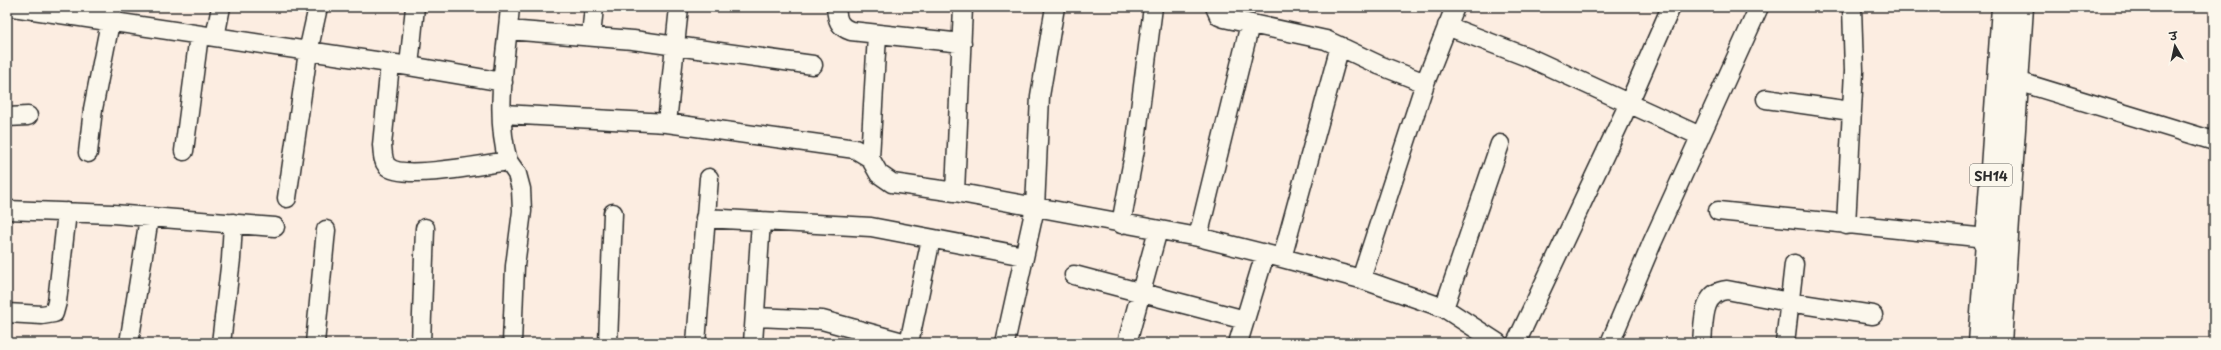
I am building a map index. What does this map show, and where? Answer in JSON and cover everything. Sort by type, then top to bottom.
[{"type":"main road","name":"SH14","points":[[1980,343],[2003,7]]},
{"type":"main road","name":"SH14","points":[[2000,343],[2022,7]]},
{"type":"street","points":[[7,8],[13,7],[111,15],[207,36],[409,66],[503,82]]},
{"type":"street","points":[[184,151],[207,36],[220,7]]},
{"type":"street","points":[[287,198],[308,52],[318,7]]},
{"type":"street","points":[[409,66],[414,7]]},
{"type":"street","points":[[510,7],[503,82],[503,141],[508,161],[517,174],[522,196],[522,211],[515,266],[512,343]]},
{"type":"street","points":[[591,36],[594,7]]},
{"type":"street","points":[[667,122],[679,7]]},
{"type":"street","points":[[836,7],[839,23],[843,28],[877,35],[962,43]]},
{"type":"street","points":[[955,192],[963,7]]},
{"type":"street","points":[[1005,343],[1035,208],[1040,96],[1055,7]]},
{"type":"street","points":[[1121,224],[1135,149],[1154,7]]},
{"type":"street","points":[[1215,7],[1219,16],[1313,37],[1340,46],[1372,62],[1425,83]]},
{"type":"street","points":[[1360,279],[1425,83],[1455,7]]},
{"type":"street","points":[[1516,343],[1629,103],[1671,7]]},
{"type":"street","points":[[1610,343],[1700,136],[1759,7]]},
{"type":"street","points":[[1846,225],[1854,71],[1852,7]]},
{"type":"street","points":[[88,153],[93,109],[111,15]]},
{"type":"street","points":[[1198,237],[1250,24]]},
{"type":"street","points":[[1447,26],[1530,58],[1700,136]]},
{"type":"street","points":[[508,30],[591,36],[675,45],[813,65]]},
{"type":"street","points":[[870,158],[877,35]]},
{"type":"street","points":[[1238,343],[1245,320],[1273,256],[1340,46]]},
{"type":"street","points":[[390,64],[382,145],[383,156],[387,166],[397,171],[409,173],[465,168],[508,161]]},
{"type":"street","points":[[2017,81],[2214,141]]},
{"type":"street","points":[[1766,99],[1851,111]]},
{"type":"street","points":[[502,114],[667,122],[839,145],[855,149],[870,158],[879,174],[892,183],[955,192],[1121,224],[1198,237],[1360,279],[1444,308],[1477,337],[1498,343]]},
{"type":"street","points":[[7,117],[28,116]]},
{"type":"street","points":[[1444,308],[1500,144]]},
{"type":"street","points":[[696,343],[708,178]]},
{"type":"street","points":[[7,210],[68,212],[274,226]]},
{"type":"street","points":[[1718,211],[1987,238]]},
{"type":"street","points":[[7,313],[42,315],[54,313],[57,302],[68,212]]},
{"type":"street","points":[[608,343],[613,213]]},
{"type":"street","points":[[129,343],[149,218]]},
{"type":"street","points":[[705,218],[871,227],[1024,256]]},
{"type":"street","points":[[753,343],[761,222]]},
{"type":"street","points":[[221,343],[231,259],[233,223]]},
{"type":"street","points":[[422,343],[425,228]]},
{"type":"street","points":[[315,343],[326,230]]},
{"type":"street","points":[[1127,343],[1158,230]]},
{"type":"street","points":[[755,317],[822,320],[907,343],[931,239]]},
{"type":"street","points":[[1785,343],[1794,264]]},
{"type":"street","points":[[1074,275],[1245,320]]},
{"type":"street","points":[[1702,343],[1708,302],[1712,294],[1720,290],[1873,315]]}]
